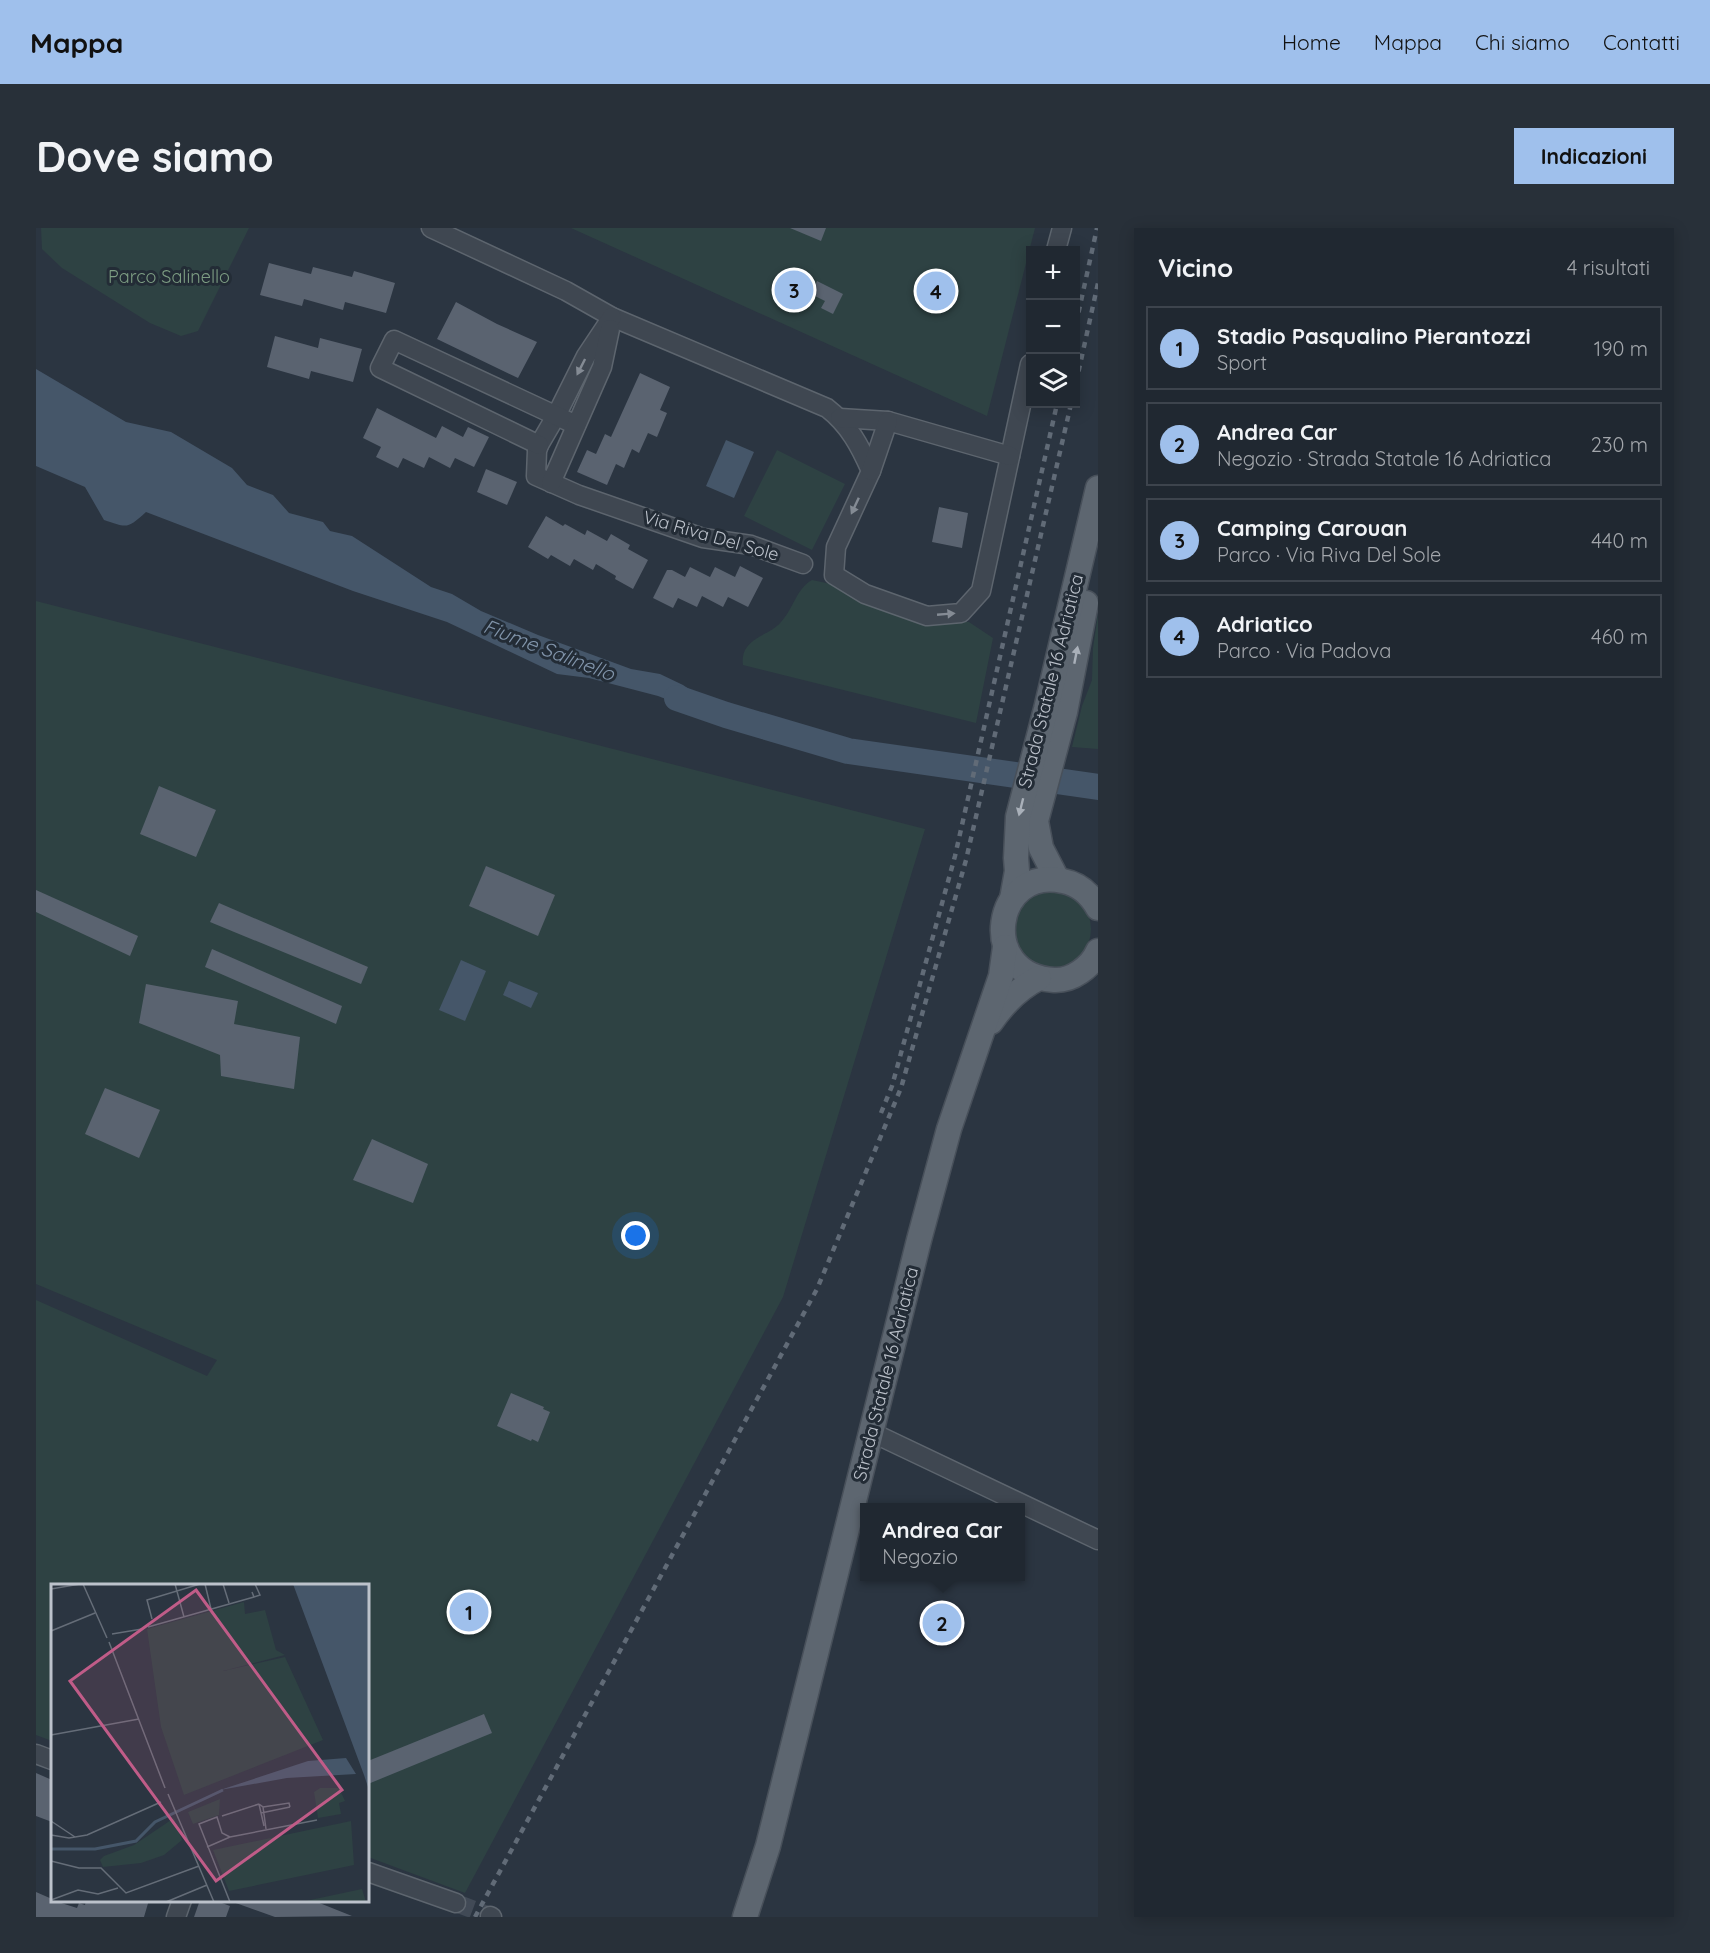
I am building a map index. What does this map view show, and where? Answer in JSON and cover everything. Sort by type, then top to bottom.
[{"type":"main road","name":"Strada Statale 16 Adriatica","points":[[745,1917],[768,1846],[949,1130],[1001,976],[1005,946],[1002,930],[1004,914],[1012,899],[1017,872],[1018,817],[1056,711],[1087,599],[1092,514],[1098,488]]},
{"type":"main road","name":"Strada Statale 16 Adriatica","points":[[1056,711],[1036,821],[1041,848],[1056,879]]},
{"type":"main road","points":[[1012,899],[1024,887],[1040,880],[1056,879],[1090,888],[1098,908]]},
{"type":"main road","points":[[1005,946],[1013,961],[1026,972],[1039,978],[1057,980],[1073,976],[1087,967],[1098,951]]},
{"type":"main road","name":"Strada Statale 16 Adriatica","points":[[980,1038],[1001,1007],[1020,990],[1039,978]]},
{"type":"main road","name":"Strada Statale 16 Adriatica","points":[[735,1917],[755,1886]]},
{"type":"street","points":[[431,228],[566,291],[612,317],[827,408],[840,418],[859,442],[871,471]]},
{"type":"street","points":[[1057,246],[1062,228]]},
{"type":"street","points":[[612,317],[602,367],[551,483],[536,476],[539,445],[586,356],[612,317]]},
{"type":"street","points":[[539,445],[380,368],[394,340],[576,425]]},
{"type":"street","points":[[888,420],[871,471],[836,548],[834,575],[865,594],[927,616],[961,613],[981,591],[1026,382]]},
{"type":"street","points":[[840,418],[888,420],[1010,456]]},
{"type":"street","name":"Via Riva Del Sole","points":[[551,483],[703,538],[751,545],[803,564]]},
{"type":"street","points":[[872,1432],[1021,1503]]},
{"type":"street","points":[[1025,1505],[1098,1540]]},
{"type":"street","points":[[36,1754],[51,1760]]},
{"type":"street","points":[[369,1872],[456,1903]]},
{"type":"street","points":[[176,1917],[181,1902]]},
{"type":"green space","name":"Parco Salinello","points":[[41,228],[249,228],[198,331],[181,336],[150,323],[62,268],[42,249]]},
{"type":"green space","points":[[571,228],[1035,228],[1030,246],[1026,246],[1026,263],[987,416]]},
{"type":"green space","points":[[777,450],[845,484],[812,550],[744,516]]},
{"type":"green space","points":[[812,580],[831,584],[853,595],[927,620],[969,622],[993,638],[976,723],[743,665],[743,656],[747,647],[781,622],[802,588]]},
{"type":"green space","points":[[36,601],[925,829],[783,1297],[465,1893],[369,1857],[369,1584],[51,1584],[51,1741],[36,1735],[36,1300],[207,1376],[217,1360],[36,1284]]},
{"type":"green space","points":[[1098,614],[1098,749],[1072,747],[1082,706],[1092,680],[1093,648]]},
{"type":"green space","points":[[1052,890],[1067,893],[1080,901],[1088,914],[1091,929],[1088,944],[1080,957],[1067,965],[1052,968],[1037,965],[1024,957],[1016,944],[1013,929],[1016,914],[1024,901],[1037,893]]},
{"type":"water","points":[[36,369],[126,422],[171,432],[232,468],[247,485],[273,495],[289,513],[323,522],[330,531],[352,536],[431,587],[452,594],[481,611],[538,635],[631,669],[660,674],[683,685],[710,703],[709,716],[658,696],[589,678],[557,674],[447,622],[353,591],[146,512],[135,522],[127,525],[118,525],[104,520],[85,487],[36,466]]},
{"type":"water","points":[[726,440],[754,452],[734,498],[706,486]]},
{"type":"water","points":[[461,960],[486,971],[465,1021],[439,1010]]},
{"type":"water","points":[[509,981],[538,993],[531,1008],[503,995]]},
{"type":"building","points":[[790,228],[826,228],[821,241]]},
{"type":"building","points":[[269,263],[311,274],[313,267],[352,277],[354,271],[395,283],[386,313],[345,302],[343,310],[304,299],[302,306],[260,295]]},
{"type":"building","points":[[817,281],[843,294],[833,314],[821,308],[825,301],[811,294]]},
{"type":"building","points":[[456,302],[537,342],[518,378],[437,339]]},
{"type":"building","points":[[275,336],[318,348],[320,338],[362,349],[353,382],[311,371],[309,379],[267,367]]},
{"type":"building","points":[[640,373],[670,387],[660,410],[667,413],[657,437],[648,433],[639,453],[632,449],[624,468],[616,464],[607,485],[577,472],[587,450],[596,454],[605,434],[611,437]]},
{"type":"building","points":[[377,408],[436,438],[442,426],[463,437],[468,427],[489,437],[474,467],[455,458],[450,468],[429,457],[424,468],[403,458],[398,468],[376,457],[381,447],[363,438]]},
{"type":"building","points":[[486,469],[517,482],[507,505],[477,492]]},
{"type":"building","points":[[939,507],[968,513],[962,548],[932,542]]},
{"type":"building","points":[[546,516],[585,535],[587,530],[607,541],[611,534],[630,545],[628,549],[648,560],[633,589],[596,564],[593,570],[574,559],[570,566],[551,555],[548,559],[528,547]]},
{"type":"building","points":[[740,566],[763,578],[748,607],[728,597],[723,607],[702,596],[697,607],[678,598],[673,608],[653,598],[667,570],[672,570],[685,577],[690,567],[710,577],[715,567],[735,577]]},
{"type":"building","points":[[159,786],[216,810],[196,857],[140,834]]},
{"type":"building","points":[[486,866],[555,895],[538,936],[469,906]]},
{"type":"building","points":[[36,890],[138,936],[130,956],[36,912]]},
{"type":"building","points":[[219,903],[368,967],[361,984],[210,922]]},
{"type":"building","points":[[212,949],[342,1006],[336,1024],[205,967]]},
{"type":"building","points":[[146,984],[238,1001],[234,1024],[300,1037],[294,1089],[221,1076],[220,1055],[139,1023]]},
{"type":"building","points":[[105,1088],[160,1110],[139,1158],[85,1134]]},
{"type":"building","points":[[372,1139],[428,1164],[413,1203],[353,1180]]},
{"type":"building","points":[[511,1393],[544,1407],[543,1409],[550,1412],[538,1442],[497,1426]]},
{"type":"building","points":[[484,1714],[492,1733],[369,1784],[369,1761]]},
{"type":"building","points":[[36,1773],[51,1780],[51,1822],[36,1816]]},
{"type":"building","points":[[36,1892],[51,1899],[51,1902],[77,1908],[79,1903],[85,1905],[86,1902],[148,1902],[144,1917],[36,1917]]},
{"type":"building","points":[[199,1902],[219,1902],[230,1906],[226,1917],[194,1917]]},
{"type":"building","points":[[233,1902],[317,1902],[352,1916],[275,1917]]},
{"type":"waterway","name":"Fiume Salinello","points":[[677,698],[848,751],[1098,787]]},
{"type":"tunnel","points":[[456,1903],[490,1916]]},
{"type":"railway","points":[[1080,306],[1097,228]]},
{"type":"railway","points":[[1080,365],[1098,283]]},
{"type":"railway","points":[[881,1113],[892,1086],[955,856],[1056,408]]},
{"type":"railway","points":[[475,1917],[817,1289],[901,1088],[966,860],[1070,408]]},
{"type":"place","name":"Camping Carouan","points":[[794,290]]},
{"type":"place","name":"Adriatico","points":[[936,291]]},
{"type":"place","name":"Stadio Pasqualino Pierantozzi","points":[[469,1612]]},
{"type":"place","name":"Andrea Car","points":[[942,1623]]}]
